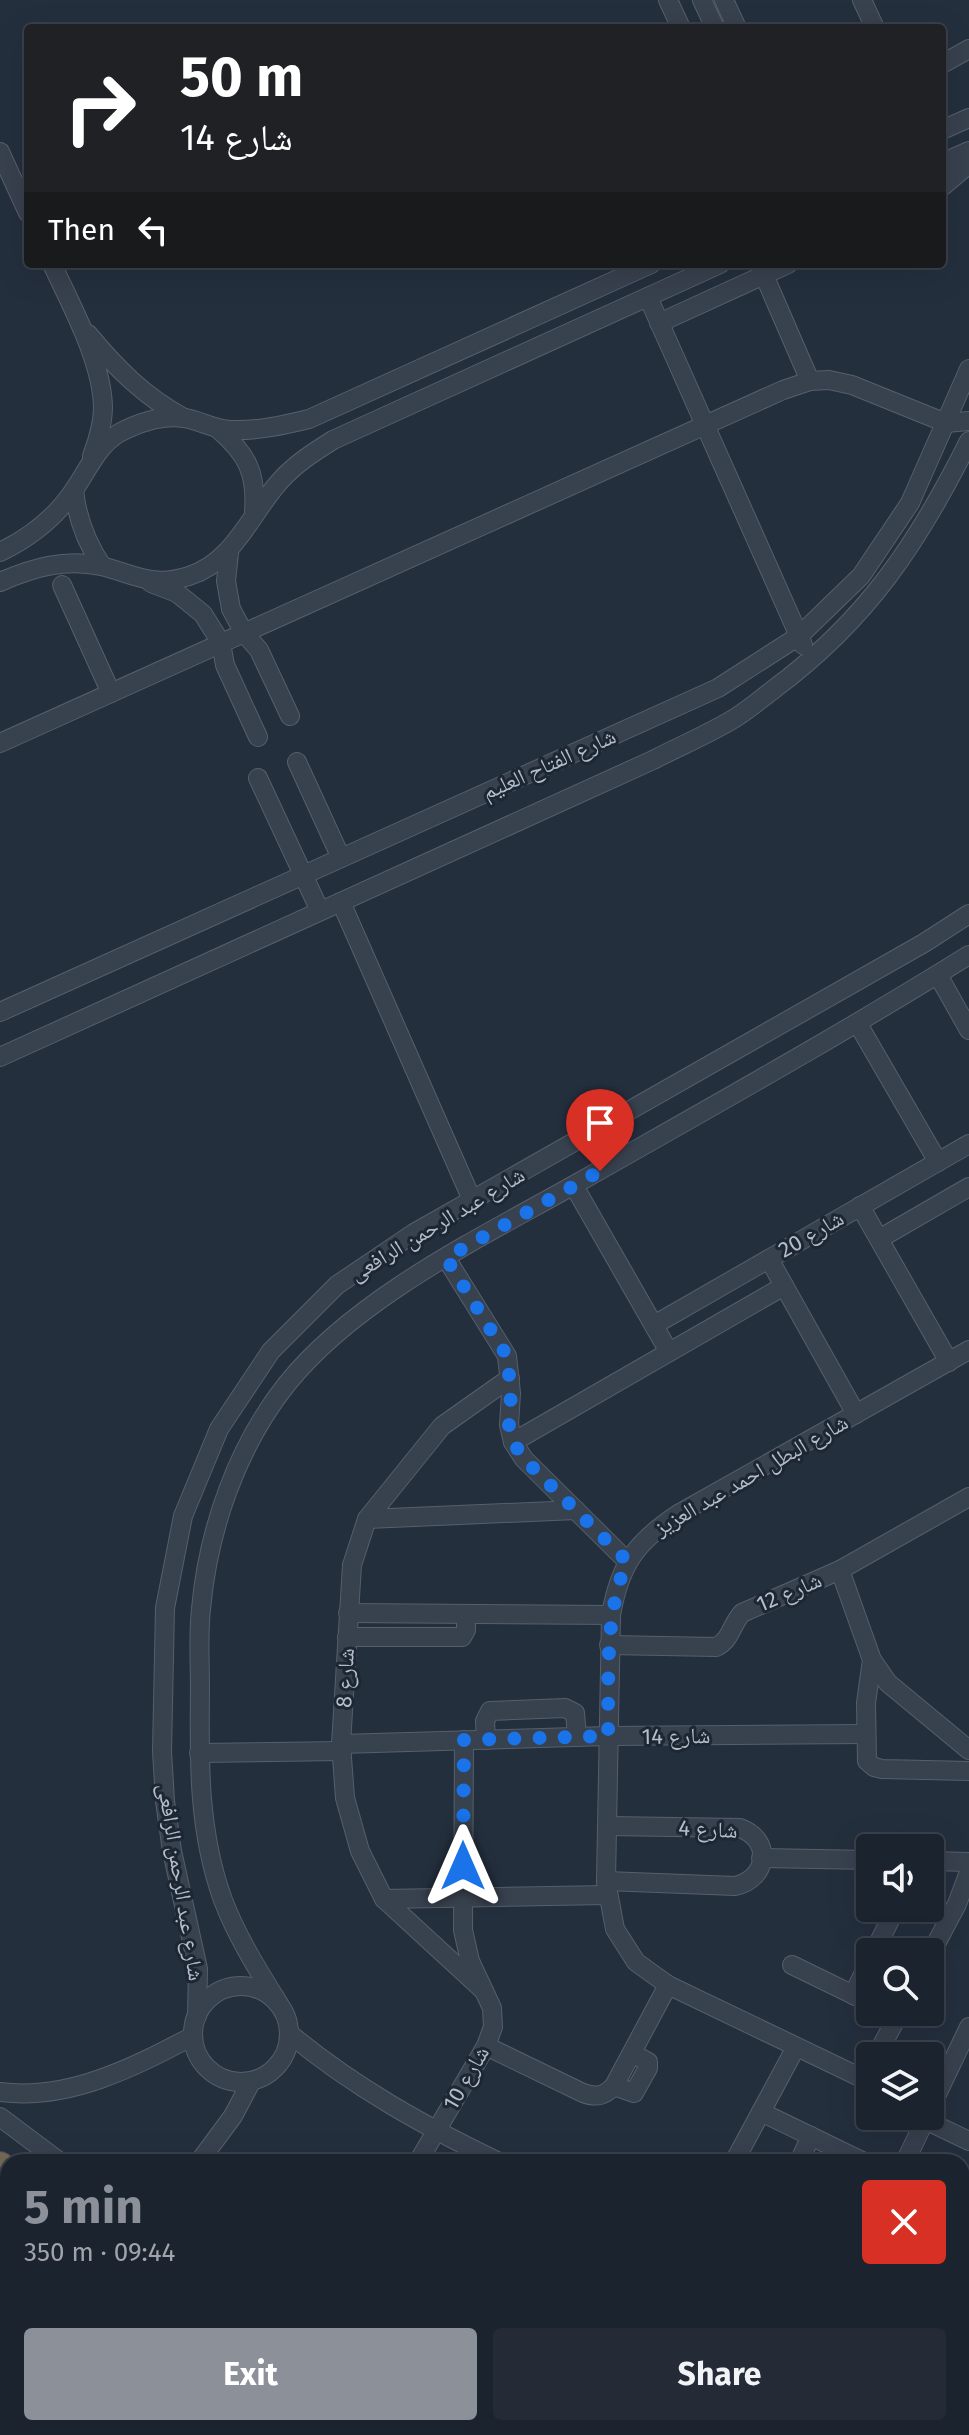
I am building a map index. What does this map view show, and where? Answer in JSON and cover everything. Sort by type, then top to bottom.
[{"type":"street","points":[[668,0],[679,24]]},
{"type":"street","points":[[702,0],[713,24]]},
{"type":"street","points":[[724,0],[735,24]]},
{"type":"street","points":[[862,0],[873,24]]},
{"type":"street","points":[[946,62],[969,49]]},
{"type":"street","points":[[946,128],[969,118]]},
{"type":"street","points":[[946,161],[969,151]]},
{"type":"street","points":[[0,152],[24,204]]},
{"type":"street","points":[[946,184],[969,164]]},
{"type":"street","points":[[0,552],[42,525],[74,490],[100,434],[100,382],[78,321],[54,268]]},
{"type":"street","points":[[78,321],[119,371],[139,389],[184,418],[218,429],[267,428],[309,419],[642,268]]},
{"type":"street","points":[[145,581],[190,576],[229,553],[281,479],[314,451],[333,440],[711,268]]},
{"type":"street","points":[[659,323],[779,268]]},
{"type":"street","points":[[764,275],[810,381]]},
{"type":"street","points":[[648,297],[810,663]]},
{"type":"street","name":"شارع الفتاح العليم","points":[[0,1012],[718,688],[799,636],[861,576],[910,503],[969,369]]},
{"type":"street","points":[[0,743],[705,425],[810,381],[829,380],[852,385],[946,423],[969,421]]},
{"type":"street","points":[[91,459],[117,434],[149,420],[184,418]]},
{"type":"street","points":[[218,429],[237,445],[250,466],[256,491],[254,515]]},
{"type":"street","name":"شارع الفتاح العليم","points":[[0,1057],[666,753],[735,718],[810,663],[860,613],[904,557],[941,497],[969,441]]},
{"type":"street","points":[[74,490],[82,530],[102,566]]},
{"type":"street","points":[[229,553],[226,581],[231,609],[244,633],[259,650],[290,716]]},
{"type":"street","points":[[0,582],[35,568],[80,563],[102,566],[177,593],[203,614],[221,643],[225,665],[258,737]]},
{"type":"street","points":[[62,585],[111,693]]},
{"type":"street","points":[[297,762],[341,858]]},
{"type":"street","points":[[258,778],[320,911]]},
{"type":"street","points":[[341,902],[472,1200]]},
{"type":"street","name":"شارع عبد الرحمن الرافعى","points":[[197,2016],[198,1969],[172,1851],[165,1801],[162,1751],[165,1608],[183,1516],[219,1429],[271,1351],[337,1285],[414,1233],[900,957],[969,914]]},
{"type":"street","name":"شارع عبد الرحمن الرافعى","points":[[279,2004],[244,1946],[223,1901],[209,1853],[201,1803],[199,1753],[201,1608],[214,1529],[243,1454],[286,1385],[341,1327],[446,1258],[858,1024],[969,955]]},
{"type":"street","points":[[900,957],[920,986]]},
{"type":"street","points":[[938,975],[969,1030]]},
{"type":"street","points":[[858,1024],[938,1162]]},
{"type":"street","name":"شارع 20","points":[[654,1325],[969,1144]]},
{"type":"street","points":[[574,1186],[669,1352]]},
{"type":"street","points":[[879,1239],[969,1187]]},
{"type":"street","points":[[860,1206],[949,1362]]},
{"type":"street","points":[[446,1258],[507,1356],[509,1425],[513,1442],[524,1459],[627,1561]]},
{"type":"street","points":[[769,1259],[856,1414]]},
{"type":"street","name":"شارع 20","points":[[513,1442],[784,1286]]},
{"type":"street","name":"شارع البطل احمد عبد العزيز","points":[[856,2072],[796,2047],[668,1985],[636,1962],[615,1929],[606,1888],[611,1615],[616,1587],[627,1561],[650,1533],[680,1513],[969,1350]]},
{"type":"street","name":"شارع 8","points":[[484,1991],[384,1899],[360,1851],[345,1798],[342,1747],[352,1565],[367,1519],[442,1426],[510,1378]]},
{"type":"street","name":"شارع 12","points":[[609,1645],[716,1647],[728,1638],[734,1621],[742,1613],[840,1570],[969,1497]]},
{"type":"street","points":[[367,1519],[576,1510]]},
{"type":"street","points":[[840,1570],[872,1660],[888,1683],[969,1750]]},
{"type":"street","points":[[348,1613],[611,1615]]},
{"type":"street","points":[[347,1637],[462,1637],[466,1630],[466,1614]]},
{"type":"street","points":[[872,1660],[867,1688],[867,1761],[874,1767],[969,1771]]},
{"type":"street","points":[[486,1740],[485,1721],[490,1711],[565,1708],[575,1713],[577,1737]]},
{"type":"street","name":"شارع 14","points":[[199,1753],[464,1740],[866,1734]]},
{"type":"street","name":"شارع 10","points":[[422,2154],[486,2046],[493,2027],[492,2008],[470,1961],[463,1930],[464,1740]]},
{"type":"street","name":"شارع 4","points":[[384,1899],[463,1898],[606,1888],[735,1886],[749,1883],[759,1872],[761,1844],[753,1833],[740,1828],[607,1826]]},
{"type":"street","points":[[761,1858],[856,1860]]},
{"type":"street","points":[[944,1861],[969,1862]]},
{"type":"street","points":[[939,1938],[969,1872]]},
{"type":"street","points":[[792,1965],[856,1996]]},
{"type":"street","points":[[486,2046],[595,2097],[606,2094],[614,2086],[668,1985]]},
{"type":"street","points":[[242,1986],[256,1988],[279,2004],[287,2018],[290,2034],[287,2051],[279,2065],[266,2075],[251,2082],[223,2079],[202,2062],[193,2036],[197,2016],[215,1994],[242,1986]]},
{"type":"street","points":[[944,2079],[969,2027]]},
{"type":"street","points":[[290,2034],[372,2095],[434,2131],[482,2154]]},
{"type":"street","points":[[0,2092],[19,2094],[65,2090],[147,2061],[193,2036]]},
{"type":"street","points":[[738,2154],[796,2047]]},
{"type":"street","points":[[205,2154],[233,2116],[251,2082]]},
{"type":"street","points":[[761,2112],[848,2154]]},
{"type":"street","points":[[0,2117],[49,2154]]},
{"type":"street","points":[[944,2126],[969,2141]]},
{"type":"street","points":[[909,2154],[920,2130]]},
{"type":"street","points":[[803,2154],[811,2136]]},
{"type":"route","points":[[463,1866],[464,1740],[608,1736],[611,1615],[616,1587],[627,1561],[524,1459],[513,1442],[509,1425],[511,1393],[507,1356],[446,1258],[600,1171]]}]
